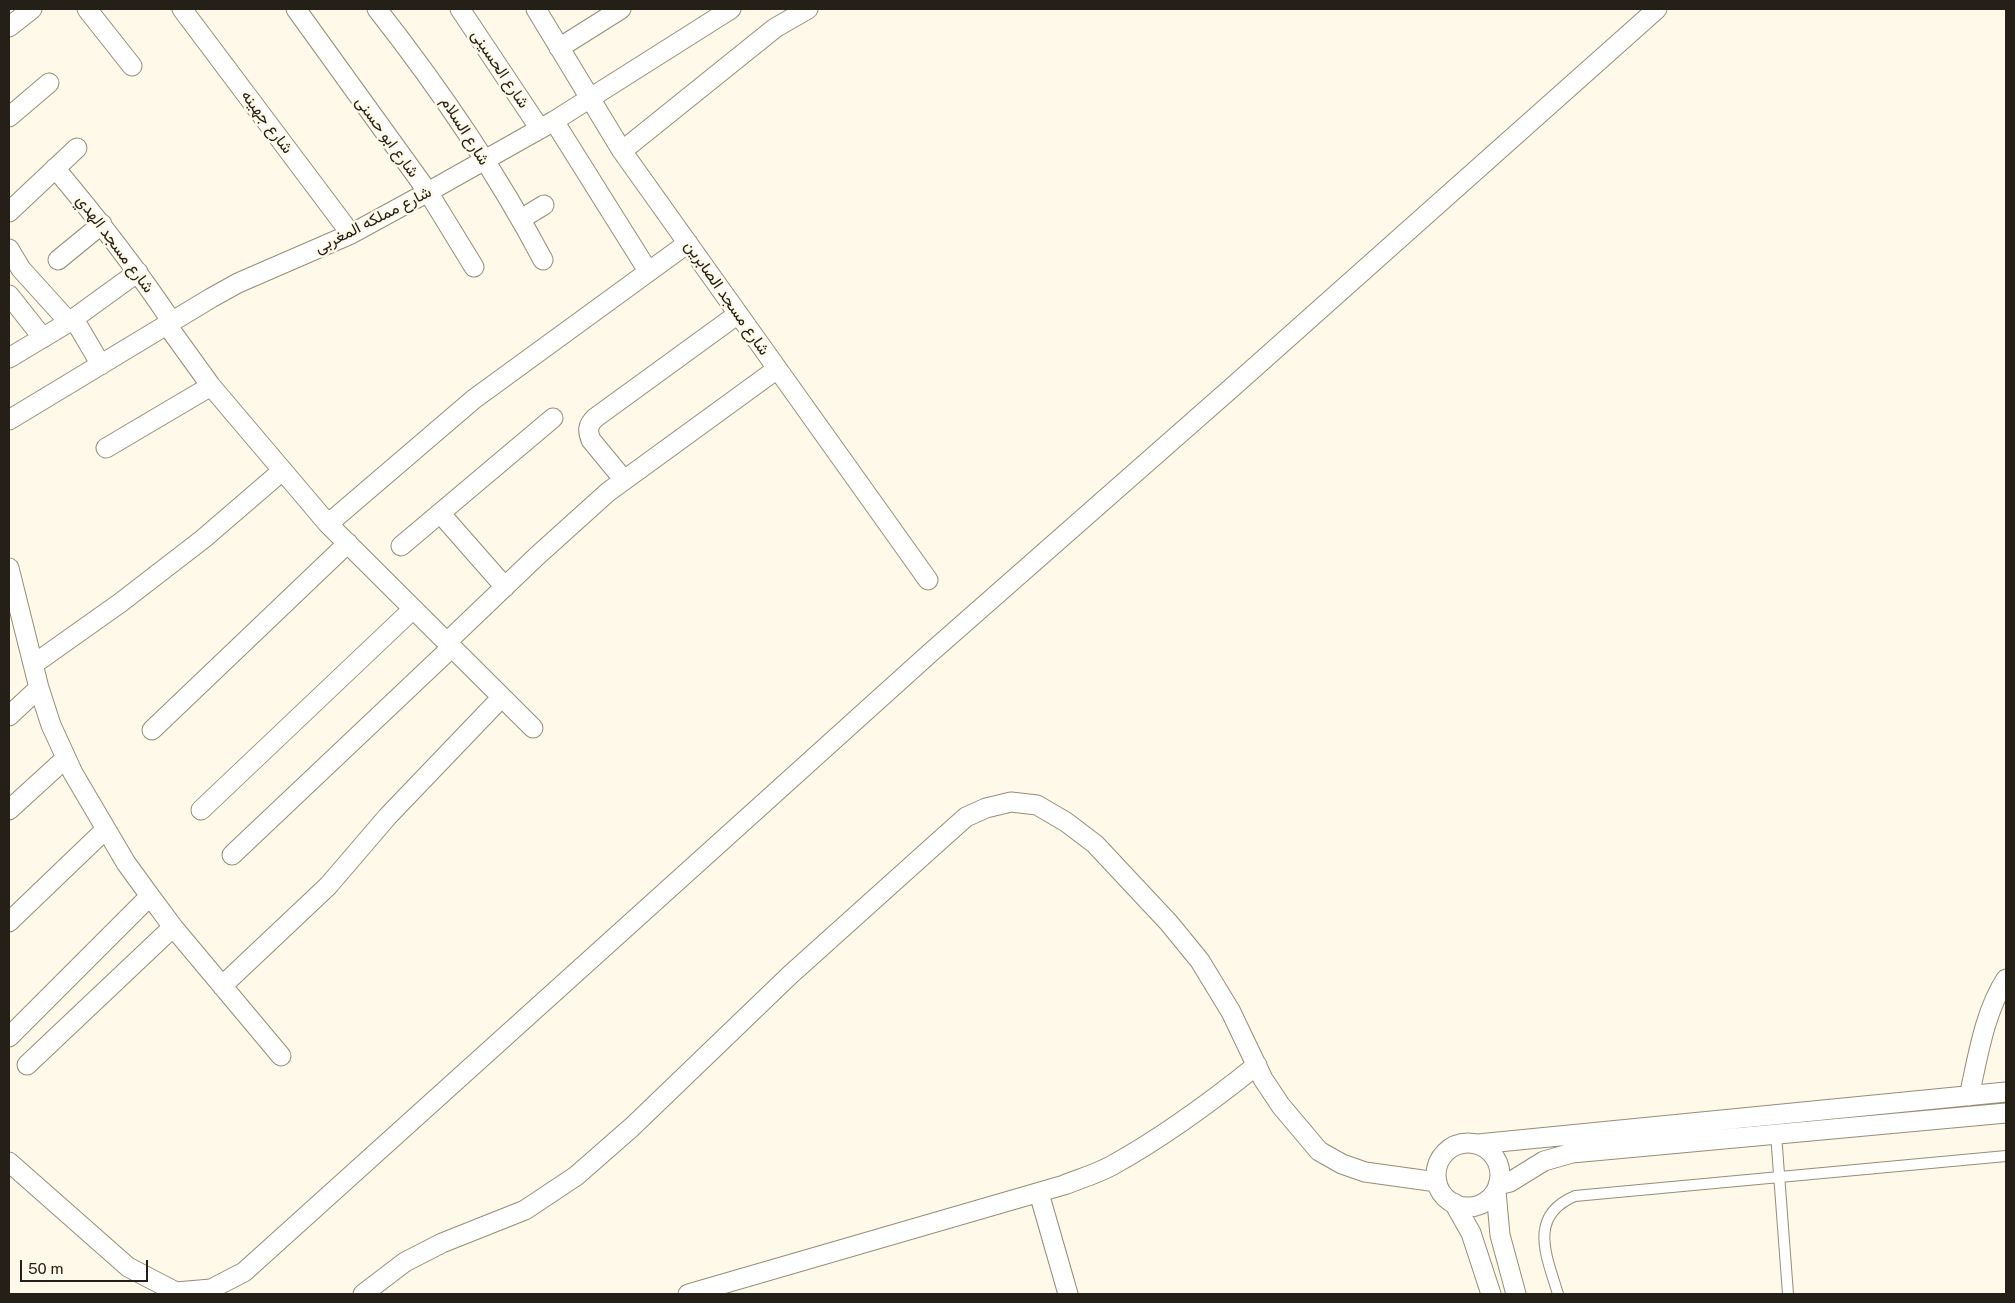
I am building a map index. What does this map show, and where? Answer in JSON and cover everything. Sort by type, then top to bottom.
[{"type":"street","points":[[9,27],[32,9]]},
{"type":"street","points":[[87,9],[132,66]]},
{"type":"street","name":"شارع جهينه","points":[[182,9],[351,234]]},
{"type":"street","name":"شارع ابو حسنى","points":[[296,9],[428,192],[474,267]]},
{"type":"street","name":"شارع السلام","points":[[377,9],[441,93],[521,219],[543,260]]},
{"type":"street","name":"شارع الحسينى","points":[[460,9],[547,125],[648,271]]},
{"type":"street","name":"شارع مسجد الصابرين","points":[[536,9],[622,151],[928,580]]},
{"type":"street","points":[[559,48],[621,9]]},
{"type":"street","name":"شارع مملكه المغربى","points":[[9,420],[238,283],[351,234],[484,161],[547,125],[731,9]]},
{"type":"street","points":[[622,151],[774,28],[808,9]]},
{"type":"street","points":[[9,1162],[128,1267],[176,1292],[211,1289],[244,1272],[929,654],[1236,384],[1656,9]]},
{"type":"street","points":[[9,117],[49,83]]},
{"type":"street","points":[[9,212],[77,148]]},
{"type":"street","name":"شارع مسجد الهدي","points":[[55,168],[102,224],[138,272],[169,324],[211,386],[282,471],[328,524],[533,728]]},
{"type":"street","points":[[521,219],[544,205]]},
{"type":"street","points":[[58,260],[102,224]]},
{"type":"street","points":[[328,524],[474,399],[688,243]]},
{"type":"street","points":[[9,249],[21,269],[72,320],[101,365]]},
{"type":"street","points":[[9,358],[72,320],[138,272]]},
{"type":"street","points":[[9,295],[43,338]]},
{"type":"street","points":[[624,480],[591,440],[588,433],[588,425],[738,314]]},
{"type":"street","points":[[232,855],[567,529],[624,480],[778,369]]},
{"type":"street","points":[[106,448],[211,386]]},
{"type":"street","points":[[401,546],[553,418]]},
{"type":"street","points":[[34,664],[120,603],[202,539],[282,471]]},
{"type":"street","points":[[440,513],[506,587]]},
{"type":"street","points":[[152,730],[348,542]]},
{"type":"street","points":[[9,568],[14,611],[34,664],[51,725],[66,758],[106,829],[150,896],[173,927],[281,1056]]},
{"type":"street","points":[[201,810],[413,609]]},
{"type":"street","points":[[9,716],[40,688]]},
{"type":"street","points":[[222,986],[328,886],[394,809],[502,697]]},
{"type":"street","points":[[9,810],[66,758]]},
{"type":"street","points":[[362,1294],[405,1262],[442,1243],[525,1210],[576,1176],[632,1127],[790,975],[966,817],[986,808],[1011,802],[1037,805],[1066,822],[1095,844],[1169,923],[1200,961],[1231,1012],[1263,1079],[1281,1106],[1319,1151],[1342,1164],[1365,1172],[1437,1182]]},
{"type":"street","points":[[9,922],[106,829]]},
{"type":"street","points":[[9,1037],[150,896]]},
{"type":"street","points":[[28,1065],[173,927]]},
{"type":"street","points":[[1970,1096],[1986,1024],[1994,1002],[2006,979]]},
{"type":"street","points":[[688,1294],[1064,1186],[1110,1167],[1222,1093],[1257,1065]]},
{"type":"street","points":[[1491,1294],[1471,1233],[1454,1203],[1441,1191],[1437,1182],[1437,1172],[1443,1155],[1459,1144],[1478,1144],[2006,1092]]},
{"type":"street","points":[[1454,1203],[1464,1206],[1482,1203],[1497,1188],[1544,1161],[1572,1153],[2006,1113]]},
{"type":"street","points":[[1478,1144],[1486,1148],[1497,1160],[1500,1169],[1497,1188],[1500,1235],[1516,1294]]},
{"type":"street","points":[[1039,1193],[1068,1294]]},
{"type":"lane","points":[[1776,1134],[1788,1294]]},
{"type":"lane","points":[[1558,1294],[1546,1253],[1543,1235],[1548,1217],[1553,1210],[1567,1199],[1583,1194],[2006,1156]]}]
